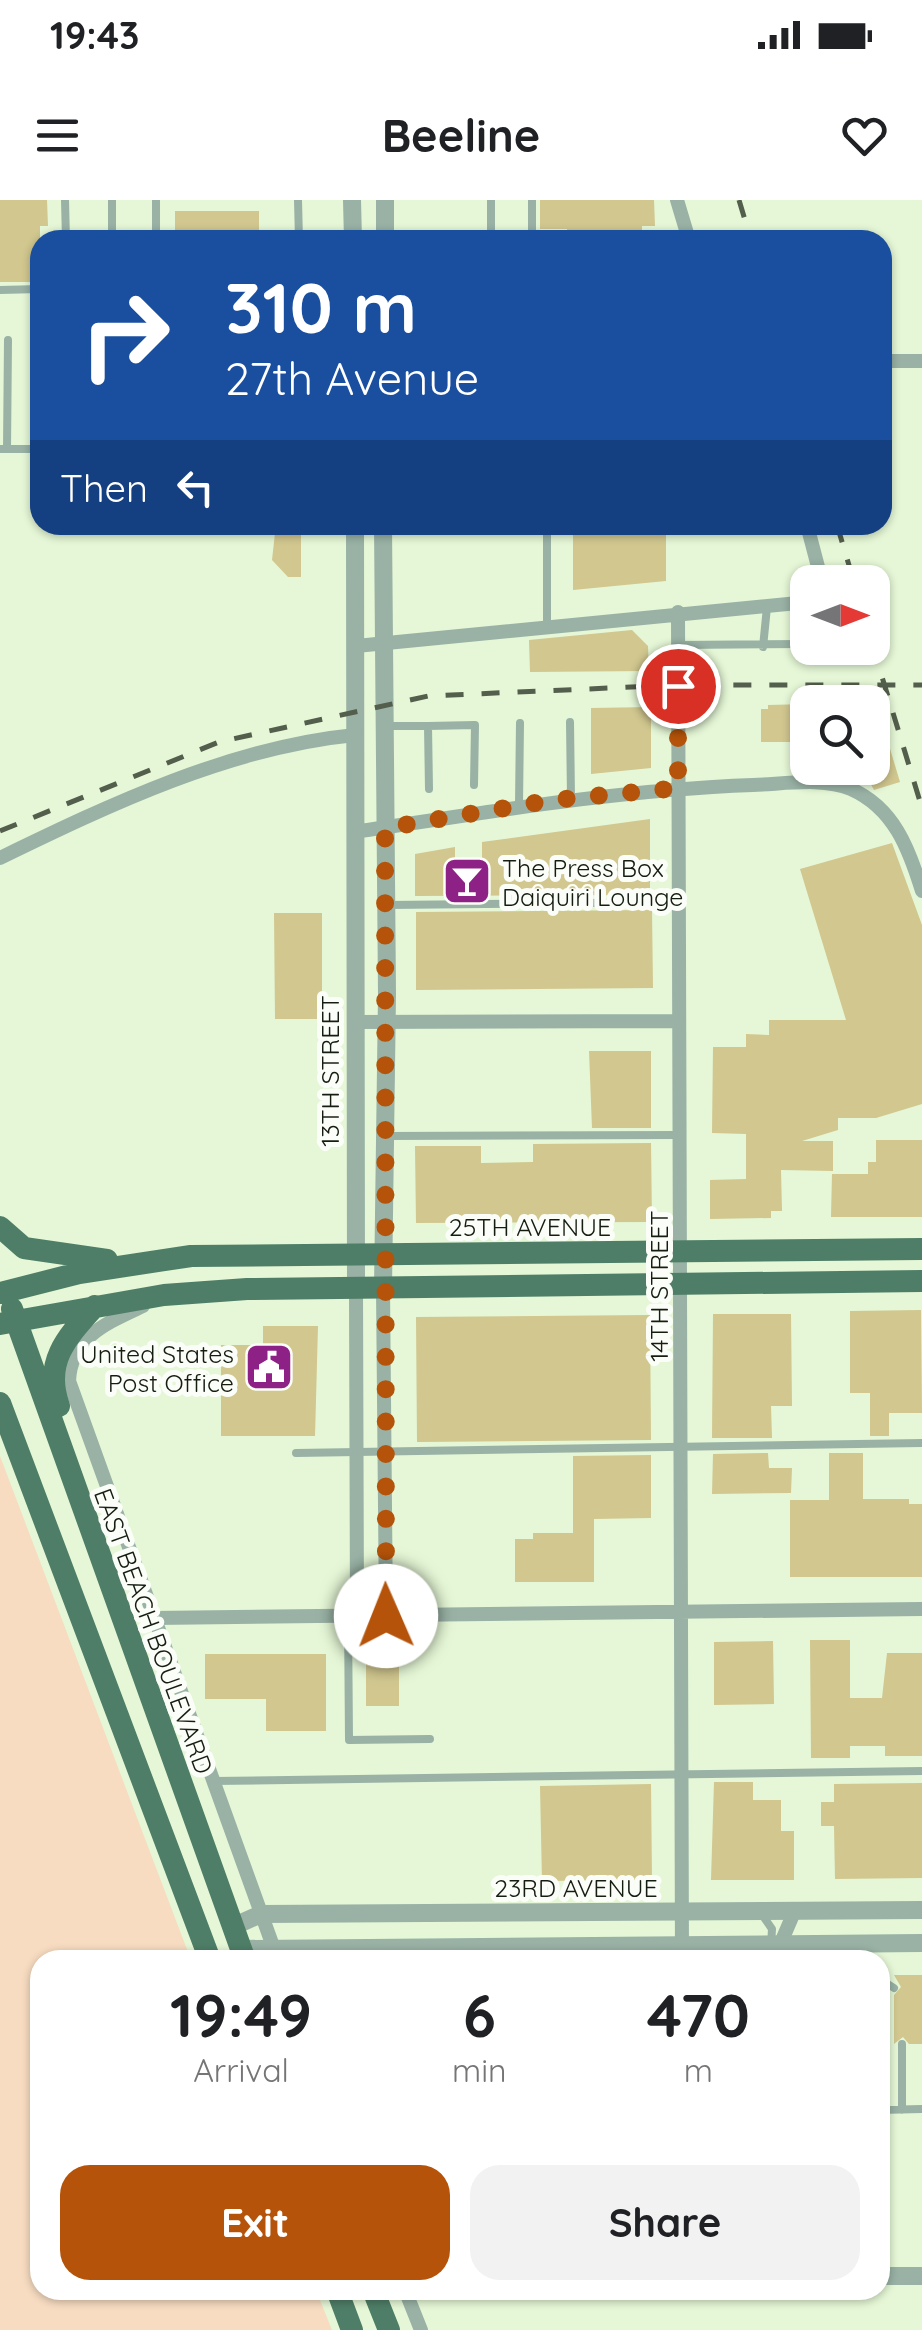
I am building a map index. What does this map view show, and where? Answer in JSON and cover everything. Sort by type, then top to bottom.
[{"type":"main road","points":[[0,1228],[24,1248],[140,1263]]},
{"type":"main road","name":"25TH AVENUE","points":[[140,1263],[191,1256],[922,1249]]},
{"type":"main road","points":[[2,1287],[140,1263]]},
{"type":"main road","points":[[8,1322],[164,1295],[356,1288],[922,1281]]},
{"type":"main road","name":"EAST BEACH BOULEVARD","points":[[2,1287],[8,1322],[239,1945]]},
{"type":"main road","points":[[95,1306],[60,1348],[51,1377],[168,1717],[172,1760]]},
{"type":"main road","points":[[0,1403],[206,1950]]},
{"type":"main road","points":[[0,1428],[18,1450]]},
{"type":"main road","points":[[340,2300],[352,2330]]},
{"type":"main road","points":[[377,2300],[388,2330]]},
{"type":"street","points":[[352,200],[353,230]]},
{"type":"street","points":[[385,200],[385,230]]},
{"type":"street","points":[[677,200],[687,230]]},
{"type":"street","points":[[892,361],[922,361]]},
{"type":"street","name":"13TH STREET","points":[[352,1616],[356,1452],[356,535]]},
{"type":"street","points":[[383,535],[388,1023],[384,1254],[386,1616]]},
{"type":"street","points":[[809,535],[817,565]]},
{"type":"street","points":[[356,646],[547,624],[790,603]]},
{"type":"street","name":"14TH STREET","points":[[678,612],[682,1950]]},
{"type":"street","points":[[0,858],[107,808],[225,763],[304,740],[355,735]]},
{"type":"street","points":[[354,832],[570,798],[678,788],[838,784],[869,799],[892,820],[910,852],[922,891]]},
{"type":"street","points":[[354,1022],[679,1021]]},
{"type":"street","points":[[164,1295],[89,1334],[70,1364],[76,1403],[274,1950]]},
{"type":"street","points":[[154,1618],[922,1609]]},
{"type":"street","points":[[776,1945],[795,1910]]},
{"type":"street","name":"23RD AVENUE","points":[[239,1945],[261,1914],[922,1910]]},
{"type":"street","points":[[717,1950],[776,1945],[922,1944]]},
{"type":"street","points":[[890,2276],[922,2276]]},
{"type":"street","points":[[410,2300],[421,2330]]},
{"type":"lane","points":[[65,200],[66,230]]},
{"type":"lane","points":[[112,200],[112,230]]},
{"type":"lane","points":[[156,200],[156,230]]},
{"type":"lane","points":[[298,200],[299,230]]},
{"type":"lane","points":[[491,200],[491,230]]},
{"type":"lane","points":[[532,200],[532,230]]},
{"type":"lane","points":[[0,290],[30,288]]},
{"type":"lane","points":[[8,340],[3,449],[30,449]]},
{"type":"lane","points":[[547,535],[547,624]]},
{"type":"lane","points":[[763,647],[768,605]]},
{"type":"lane","points":[[678,645],[790,645]]},
{"type":"lane","points":[[520,722],[520,804]]},
{"type":"lane","points":[[570,722],[570,798]]},
{"type":"lane","points":[[383,726],[474,725],[474,785]]},
{"type":"lane","points":[[428,726],[429,789]]},
{"type":"lane","points":[[387,904],[679,902]]},
{"type":"lane","points":[[387,1136],[680,1136]]},
{"type":"lane","points":[[296,1453],[922,1443]]},
{"type":"lane","points":[[352,1616],[349,1740],[430,1739]]},
{"type":"lane","points":[[213,1781],[922,1771]]},
{"type":"lane","points":[[760,1910],[772,1929],[776,1945]]},
{"type":"lane","points":[[890,1985],[894,1988]]},
{"type":"lane","points":[[902,2044],[902,2110]]},
{"type":"lane","points":[[890,2110],[922,2110]]},
{"type":"shaded area","points":[[0,1456],[187,1950],[30,1950],[30,2300],[320,2300],[332,2330],[0,2330]]},
{"type":"building","points":[[0,200],[47,200],[48,226],[30,230],[30,282],[0,282]]},
{"type":"building","points":[[540,200],[654,200],[655,226],[642,226],[642,230],[540,229]]},
{"type":"building","points":[[175,211],[259,211],[259,230],[175,230]]},
{"type":"building","points":[[275,535],[301,535],[301,577],[288,577],[272,560]]},
{"type":"building","points":[[573,535],[666,535],[666,581],[573,590]]},
{"type":"building","points":[[632,630],[648,646],[649,671],[530,672],[529,640]]},
{"type":"building","points":[[790,704],[790,742],[761,742],[761,709],[768,709],[768,705]]},
{"type":"building","points":[[651,707],[651,768],[591,774],[591,708]]},
{"type":"building","points":[[890,749],[900,782],[874,790],[871,785],[890,785]]},
{"type":"building","points":[[650,819],[650,895],[415,896],[415,854],[455,847],[455,872],[482,872],[482,842]]},
{"type":"building","points":[[892,843],[922,925],[922,1104],[876,1118],[838,1118],[838,1130],[802,1141],[833,1141],[833,1171],[781,1170],[782,1211],[771,1211],[771,1218],[710,1219],[710,1180],[746,1179],[746,1134],[712,1133],[713,1047],[746,1047],[746,1034],[769,1035],[769,1020],[846,1020],[800,869]]},
{"type":"building","points":[[652,910],[653,988],[416,990],[416,912]]},
{"type":"building","points":[[274,913],[322,913],[322,1019],[275,1019]]},
{"type":"building","points":[[589,1051],[651,1051],[651,1128],[592,1128]]},
{"type":"building","points":[[876,1140],[922,1140],[922,1217],[831,1217],[832,1174],[868,1174],[868,1162],[876,1162]]},
{"type":"building","points":[[651,1143],[652,1222],[416,1223],[415,1146],[481,1146],[481,1163],[533,1162],[533,1144]]},
{"type":"building","points":[[921,1310],[922,1413],[889,1413],[889,1436],[870,1436],[870,1393],[850,1393],[850,1311]]},
{"type":"building","points":[[713,1314],[791,1314],[792,1406],[771,1406],[772,1438],[712,1438]]},
{"type":"building","points":[[650,1315],[651,1440],[417,1442],[416,1317]]},
{"type":"building","name":"United States Post Office","points":[[263,1326],[318,1326],[315,1436],[221,1436],[221,1345],[263,1345]]},
{"type":"building","points":[[768,1453],[769,1468],[792,1468],[791,1493],[712,1494],[713,1454]]},
{"type":"building","points":[[829,1453],[863,1453],[863,1499],[909,1499],[909,1504],[922,1504],[922,1577],[790,1577],[790,1500],[829,1500]]},
{"type":"building","points":[[651,1455],[651,1518],[594,1519],[594,1582],[515,1582],[515,1539],[533,1539],[533,1533],[573,1533],[573,1456]]},
{"type":"building","points":[[810,1640],[850,1640],[850,1698],[882,1698],[887,1653],[922,1653],[922,1756],[885,1756],[885,1746],[850,1746],[850,1758],[811,1758]]},
{"type":"building","points":[[773,1641],[774,1704],[714,1705],[714,1642]]},
{"type":"building","points":[[205,1654],[326,1654],[326,1731],[266,1731],[266,1699],[205,1699]]},
{"type":"building","points":[[366,1656],[399,1656],[399,1706],[366,1706]]},
{"type":"building","points":[[714,1782],[753,1782],[753,1800],[781,1800],[781,1831],[794,1831],[794,1880],[711,1880]]},
{"type":"building","points":[[922,1783],[922,1878],[835,1879],[834,1826],[821,1826],[821,1802],[834,1802],[834,1784]]},
{"type":"building","points":[[651,1784],[652,1880],[542,1881],[540,1786]]},
{"type":"building","points":[[894,1975],[922,1975],[922,2044],[909,2044],[903,2037],[894,2044],[894,1995],[901,1987]]},
{"type":"railway","points":[[739,200],[748,230]]},
{"type":"railway","points":[[840,535],[849,565]]},
{"type":"railway","points":[[878,665],[922,808]]},
{"type":"railway","points":[[0,831],[219,742],[428,696],[678,685],[922,685]]},
{"type":"place","name":"The Press Box Daiquiri Lounge","points":[[467,881]]},
{"type":"place","name":"United States Post Office","points":[[269,1367]]},
{"type":"route","points":[[386,1616],[385,828],[553,800],[678,788],[678,686]]}]
